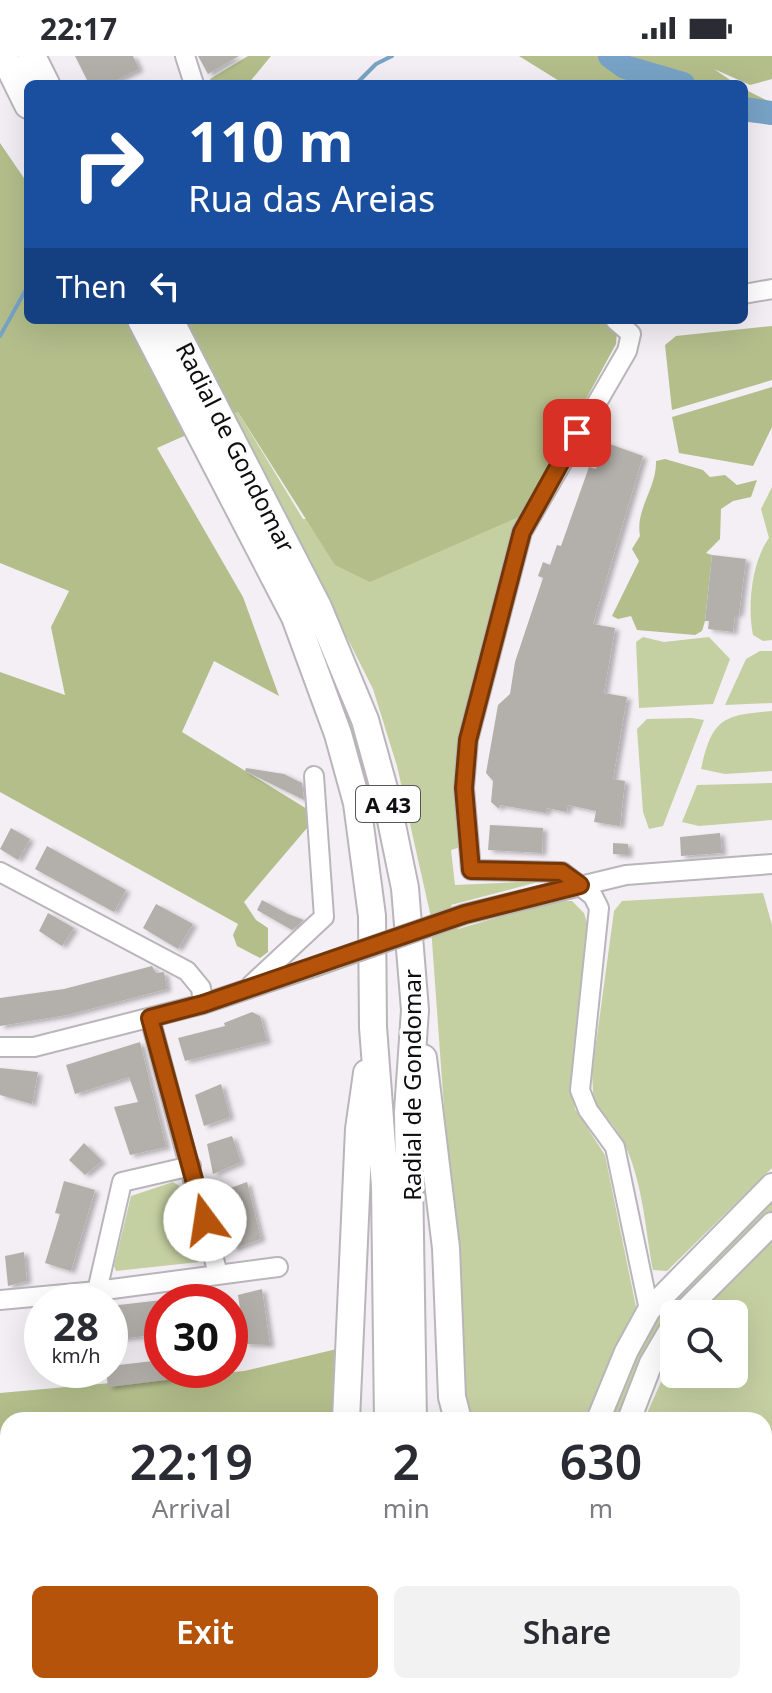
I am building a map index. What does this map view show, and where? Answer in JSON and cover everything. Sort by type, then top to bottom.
[{"type":"highway","name":"Radial de Gondomar","points":[[143,324],[318,607],[365,720],[386,796],[405,888],[415,1010],[408,1112],[398,1184],[388,1412]]},
{"type":"highway","name":"Radial de Gondomar","points":[[172,324],[295,617],[338,734],[357,803],[372,916],[373,1027],[398,1184],[412,1412]]},
{"type":"highway","points":[[415,1010],[431,1107],[444,1232],[452,1397],[456,1412]]},
{"type":"highway","points":[[346,1412],[359,1129],[373,1027]]},
{"type":"main road","points":[[601,1412],[626,1352],[649,1310],[772,1185]]},
{"type":"main road","points":[[696,1300],[772,1224]]},
{"type":"main road","points":[[632,1412],[660,1348]]},
{"type":"street","points":[[185,56],[193,80]]},
{"type":"street","points":[[748,293],[772,289]]},
{"type":"street","points":[[620,324],[631,334],[627,351],[522,532],[468,740],[464,788],[471,870],[562,872],[593,896],[599,908],[580,1090],[588,1110],[615,1147],[649,1310]]},
{"type":"street","points":[[247,989],[324,917],[314,776]]},
{"type":"street","points":[[0,1047],[34,1047],[203,1004],[465,914],[580,885],[626,875],[772,864]]},
{"type":"street","points":[[0,872],[187,971],[201,988],[203,1004]]},
{"type":"street","points":[[150,1018],[218,1274]]},
{"type":"street","points":[[99,1284],[122,1182],[191,1166]]},
{"type":"street","points":[[128,1287],[278,1267]]},
{"type":"street","points":[[0,1300],[24,1298]]},
{"type":"green space","points":[[248,56],[271,56],[251,80],[210,79]]},
{"type":"green space","points":[[519,56],[772,56],[772,79],[750,85],[748,80],[739,80],[714,69],[730,80],[558,80]]},
{"type":"green space","points":[[748,91],[772,103],[772,123],[748,122]]},
{"type":"green space","points":[[0,143],[24,178],[24,324],[609,324],[617,331],[616,344],[523,515],[370,582],[335,565],[238,412],[157,448],[243,597],[279,696],[214,661],[182,732],[307,809],[307,828],[244,902],[256,920],[268,928],[268,952],[260,958],[237,946],[233,935],[238,924],[0,792],[0,672],[65,695],[51,627],[69,591],[0,563]]},
{"type":"green space","points":[[772,326],[772,380],[672,410],[665,345],[676,336]]},
{"type":"green space","points":[[772,387],[772,427],[753,466],[679,453],[672,417]]},
{"type":"green space","points":[[238,412],[303,519],[523,515],[461,737],[455,787],[461,847],[451,850],[455,885],[542,881],[451,905],[458,929],[553,901],[572,901],[584,913],[589,929],[571,1085],[575,1109],[605,1155],[636,1307],[587,1412],[468,1412],[465,1401],[430,913],[397,766],[373,689],[234,414]]},
{"type":"green space","points":[[665,459],[703,470],[710,477],[725,475],[737,485],[757,480],[751,497],[733,501],[721,509],[720,539],[706,553],[712,555],[705,621],[702,631],[695,635],[637,630],[631,616],[618,619],[612,616],[639,561],[632,549],[640,536],[639,526],[656,461]]},
{"type":"green space","points":[[772,487],[772,640],[763,641],[753,635],[751,598],[758,559],[769,538],[761,509]]},
{"type":"green space","points":[[643,637],[664,642],[709,637],[730,659],[713,704],[639,708],[636,642]]},
{"type":"green space","points":[[760,651],[772,651],[772,703],[725,705],[746,659]]},
{"type":"green space","points":[[772,711],[772,771],[725,774],[701,769],[710,739],[722,722],[742,715]]},
{"type":"green space","points":[[647,719],[704,720],[663,826],[649,829],[643,812],[637,729]]},
{"type":"green space","points":[[772,783],[772,820],[699,826],[682,822],[697,785]]},
{"type":"green space","points":[[763,893],[772,925],[772,1168],[667,1271],[653,1270],[631,1159],[610,1121],[594,1107],[592,1073],[614,911],[622,901]]},
{"type":"green space","points":[[173,1182],[181,1187],[199,1262],[116,1271],[114,1266],[131,1196]]},
{"type":"green space","points":[[772,1201],[772,1211],[684,1300],[673,1300]]},
{"type":"green space","points":[[772,1239],[772,1412],[648,1412],[660,1384],[660,1388],[748,1388],[748,1300],[713,1300]]},
{"type":"green space","points":[[660,1315],[660,1329],[621,1412],[613,1412],[646,1336]]},
{"type":"green space","points":[[341,1348],[336,1412],[0,1412],[0,1393],[55,1388],[128,1388],[128,1381],[144,1380],[144,1388],[248,1388],[248,1370]]},
{"type":"building","points":[[75,56],[133,56],[139,69],[117,80],[87,80]]},
{"type":"building","points":[[198,56],[239,56],[208,74]]},
{"type":"building","points":[[604,442],[643,456],[593,624],[615,628],[604,693],[627,697],[613,779],[625,781],[620,826],[594,822],[596,811],[568,805],[567,812],[547,808],[546,813],[500,805],[499,809],[491,802],[493,781],[486,773],[498,705],[510,694],[515,662],[543,578],[538,576],[543,562],[550,565],[557,545],[561,546],[589,467],[596,469]]},
{"type":"building","points":[[712,555],[746,559],[739,614],[735,614],[733,632],[708,629],[709,621],[705,621]]},
{"type":"building","points":[[246,768],[284,774],[302,783],[304,800],[245,771]]},
{"type":"building","points":[[490,825],[543,828],[542,853],[488,850]]},
{"type":"building","points":[[11,828],[30,839],[18,860],[0,849]]},
{"type":"building","points":[[720,833],[722,853],[681,856],[680,837]]},
{"type":"building","points":[[613,843],[628,844],[628,855],[613,854]]},
{"type":"building","points":[[47,846],[126,890],[114,912],[35,869]]},
{"type":"building","points":[[262,900],[304,920],[292,930],[257,910]]},
{"type":"building","points":[[156,904],[193,924],[178,949],[143,928]]},
{"type":"building","points":[[48,913],[74,928],[62,946],[39,931]]},
{"type":"building","points":[[152,966],[156,973],[164,972],[167,989],[67,1015],[0,1026],[0,998],[64,989]]},
{"type":"building","points":[[252,1012],[260,1016],[267,1041],[185,1061],[178,1038],[225,1026],[224,1023]]},
{"type":"building","points":[[140,1042],[166,1147],[130,1155],[114,1107],[138,1102],[129,1077],[75,1094],[66,1065]]},
{"type":"building","points":[[0,1068],[38,1072],[32,1104],[0,1095]]},
{"type":"building","points":[[221,1084],[230,1117],[204,1126],[195,1095]]},
{"type":"building","points":[[232,1136],[241,1162],[213,1174],[207,1144]]},
{"type":"building","points":[[84,1143],[102,1161],[85,1175],[69,1160]]},
{"type":"building","points":[[64,1181],[95,1190],[71,1271],[45,1263],[60,1214],[55,1213]]},
{"type":"building","points":[[247,1182],[261,1239],[233,1249],[217,1193]]},
{"type":"building","points":[[24,1252],[27,1281],[8,1286],[5,1256]]},
{"type":"building","points":[[262,1289],[270,1345],[248,1344],[248,1292]]},
{"type":"building","points":[[144,1302],[144,1336],[128,1338],[128,1304]]},
{"type":"building","points":[[144,1362],[144,1383],[128,1385],[128,1364]]},
{"type":"waterway","points":[[360,80],[376,64],[392,56]]},
{"type":"waterway","points":[[610,56],[625,67],[669,80]]},
{"type":"waterway","points":[[748,110],[772,113]]},
{"type":"waterway","points":[[0,336],[24,293]]},
{"type":"route","points":[[205,1220],[150,1018],[203,1004],[465,914],[580,885],[562,872],[471,870],[464,788],[468,740],[522,532],[577,433]]}]
